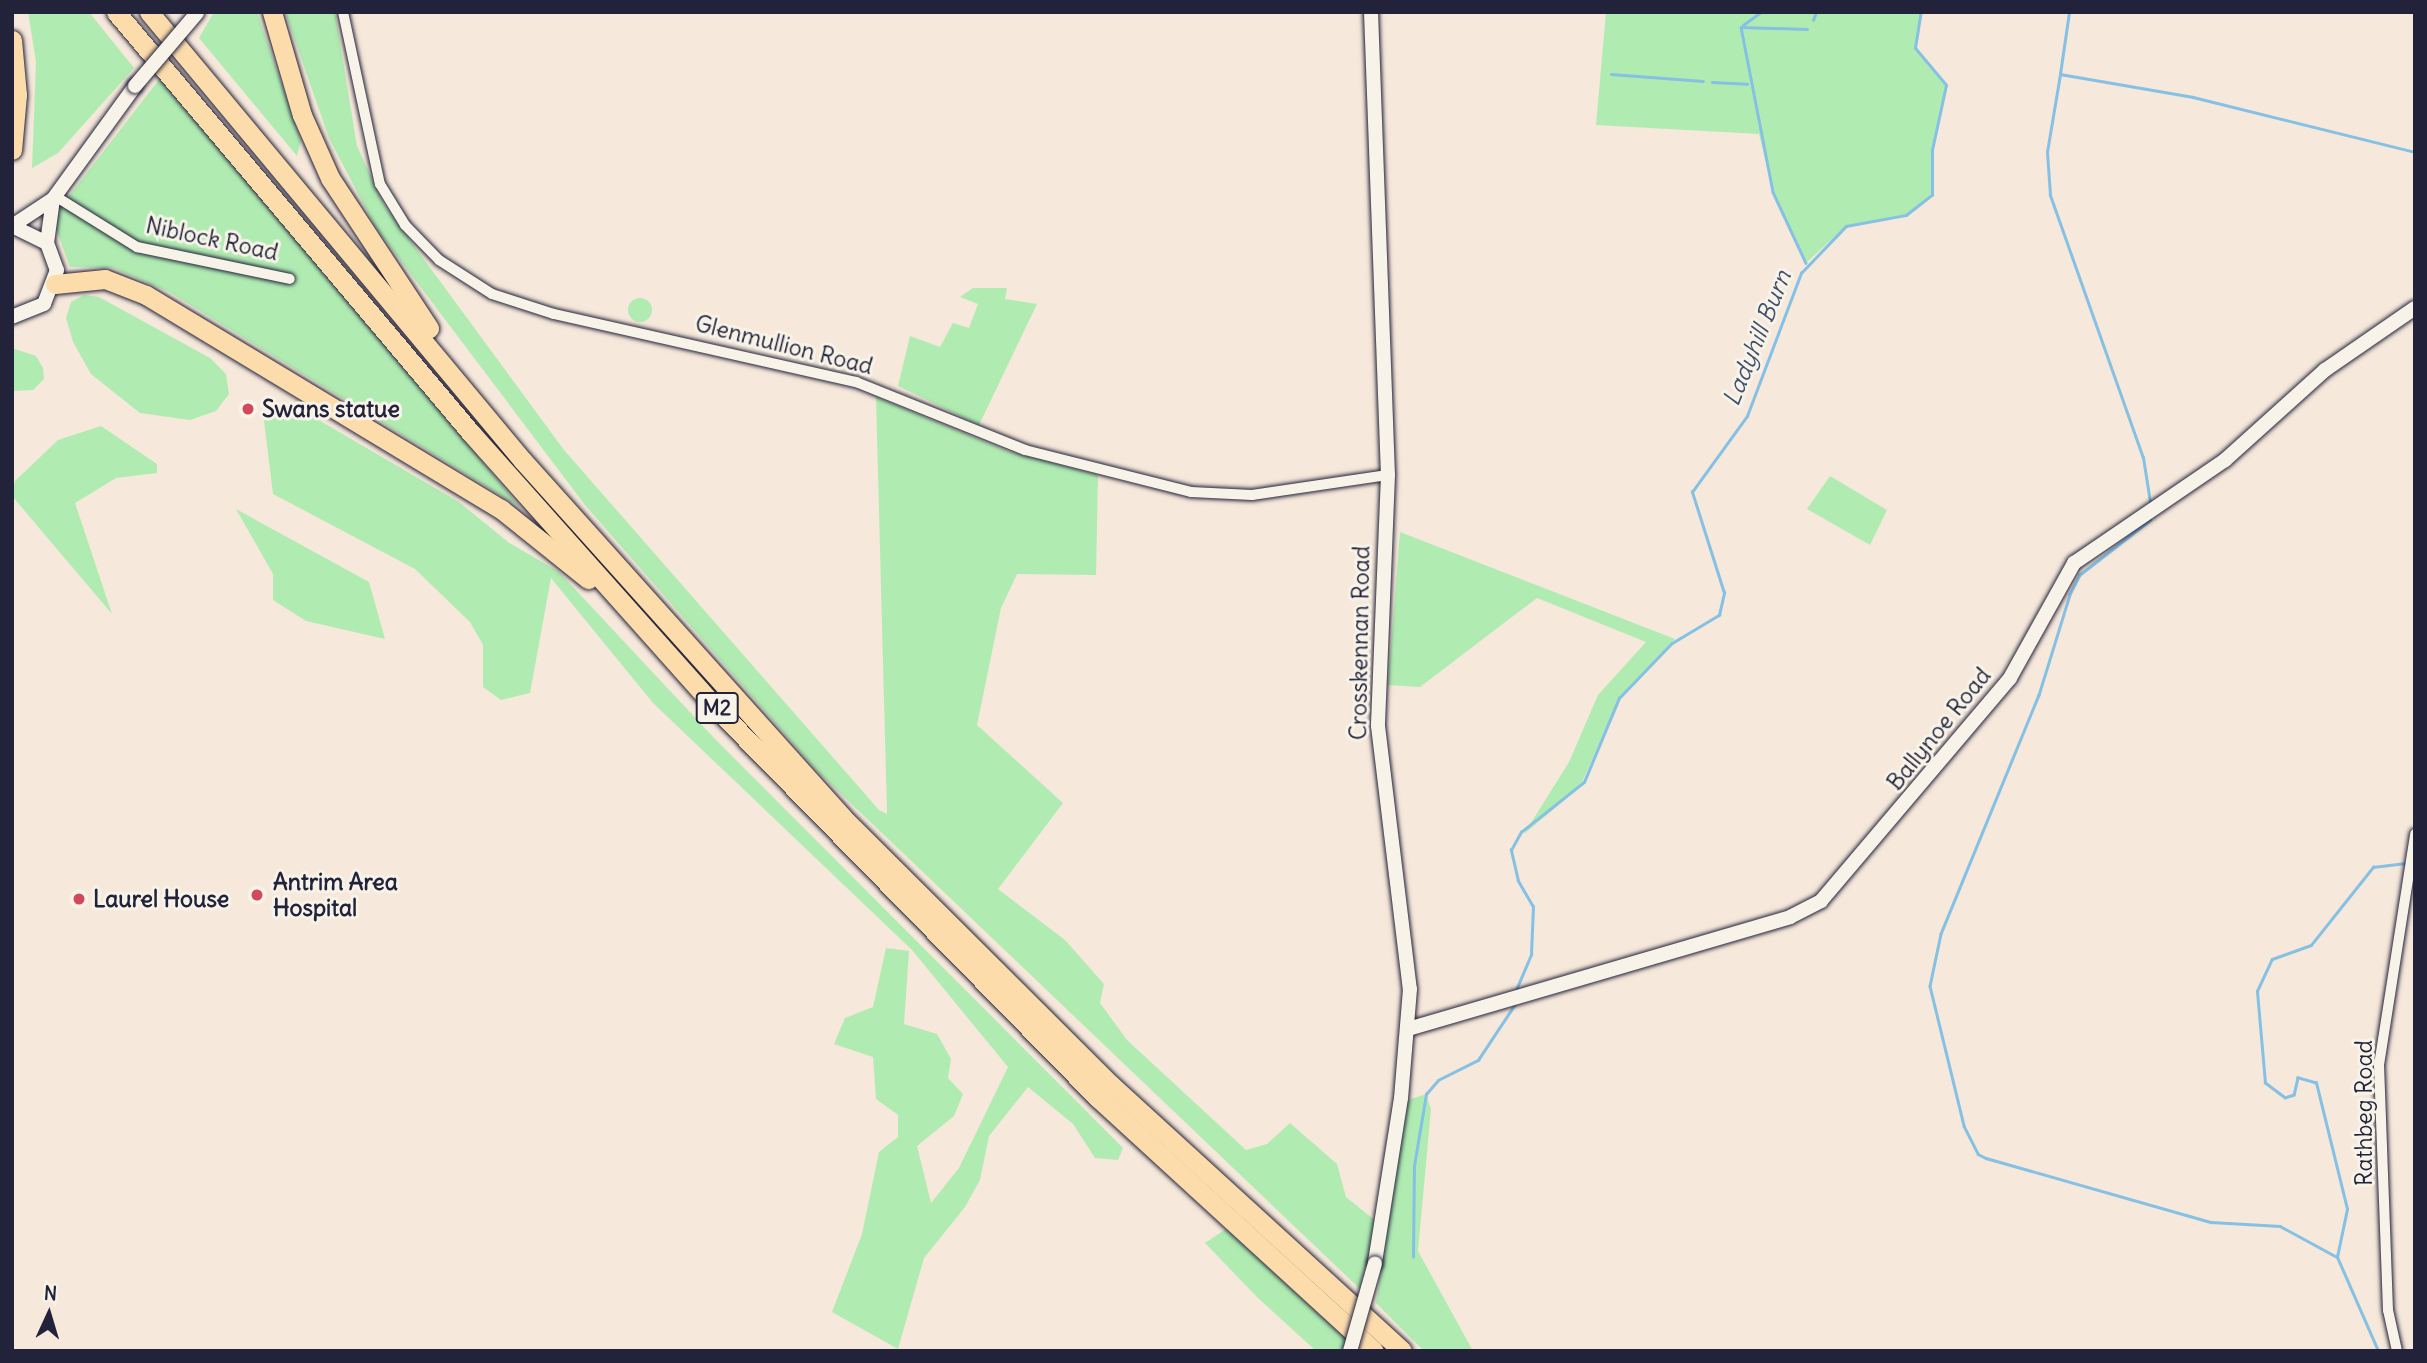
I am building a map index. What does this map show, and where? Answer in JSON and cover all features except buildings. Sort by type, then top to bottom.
[{"type":"highway","name":"M2","points":[[116,12],[633,614],[971,974],[1144,1143],[1374,1351]]},
{"type":"highway","name":"M2","points":[[149,12],[523,461],[736,701],[955,932],[1141,1114],[1402,1351]]},
{"type":"highway","points":[[271,12],[302,116],[358,228],[523,461]]},
{"type":"highway","points":[[12,40],[17,95],[12,150]]},
{"type":"highway","points":[[55,284],[105,279],[146,295],[501,509],[633,614]]},
{"type":"street","name":"Glenmullion Road","points":[[343,12],[380,184],[405,225],[439,260],[492,294],[554,314],[856,382],[1025,450],[1181,490],[1252,495],[1388,475]]},
{"type":"street","name":"Crosskennan Road","points":[[1350,1351],[1375,1263],[1408,1029],[1409,950],[1378,726],[1388,475],[1371,12]]},
{"type":"street","points":[[47,243],[12,226],[54,197],[135,86],[197,13]]},
{"type":"street","points":[[12,317],[35,311],[55,284],[47,243],[54,197]]},
{"type":"street","name":"Niblock Road","points":[[54,197],[137,247],[290,279]]},
{"type":"street","name":"Ballynoe Road","points":[[1408,1029],[1790,917],[1821,901],[2010,678],[2074,563],[2225,460],[2325,370],[2415,308]]},
{"type":"street","name":"Rathbeg Road","points":[[2397,1351],[2388,1310],[2379,1065],[2415,834]]},
{"type":"green space","points":[[28,12],[89,12],[134,68],[58,153],[32,168],[36,62]]},
{"type":"green space","points":[[214,12],[257,12],[301,141],[297,156],[199,38]]},
{"type":"green space","points":[[285,12],[335,12],[357,146],[384,205],[564,450],[879,810],[887,814],[876,397],[1007,451],[1098,475],[1096,575],[1017,574],[1001,608],[977,725],[1063,803],[998,889],[1065,940],[1104,984],[1100,1003],[1127,1040],[1246,1150],[1267,1144],[1290,1123],[1337,1164],[1346,1197],[1377,1222],[1360,1289],[818,772],[585,505],[376,228],[329,138]]},
{"type":"green space","points":[[1606,12],[1921,12],[1915,48],[1946,85],[1932,150],[1932,195],[1906,215],[1846,226],[1806,263],[1773,192],[1759,134],[1596,125]]},
{"type":"green space","points":[[161,77],[520,507],[169,292],[113,268],[70,267],[56,229],[59,209]]},
{"type":"green space","points":[[973,288],[1007,288],[1005,299],[1037,304],[979,425],[898,386],[910,336],[940,347],[953,323],[969,328],[978,304],[960,297]]},
{"type":"green space","points":[[84,295],[99,297],[210,358],[226,374],[229,394],[216,411],[190,420],[140,413],[91,374],[73,342],[66,318],[71,302]]},
{"type":"green space","points":[[640,298],[649,301],[652,310],[649,319],[640,322],[631,319],[628,310],[631,301]]},
{"type":"green space","points":[[12,348],[36,356],[43,368],[44,379],[33,390],[12,391]]},
{"type":"green space","points":[[293,405],[459,502],[508,542],[559,572],[715,739],[1123,1148],[1118,1160],[1095,1158],[1073,1124],[1028,1087],[989,1136],[980,1180],[965,1207],[924,1258],[898,1349],[832,1312],[862,1234],[879,1152],[898,1137],[898,1115],[876,1099],[873,1057],[834,1044],[845,1018],[873,1007],[886,948],[909,951],[904,1024],[937,1034],[951,1059],[948,1078],[963,1094],[954,1116],[917,1146],[931,1203],[959,1168],[1008,1067],[912,950],[653,703],[551,578],[530,693],[501,700],[483,687],[483,645],[470,622],[415,569],[273,494],[264,421],[278,407]]},
{"type":"green space","points":[[101,426],[157,464],[157,473],[116,478],[75,503],[112,614],[12,496],[15,481],[58,440]]},
{"type":"green space","points":[[1830,476],[1887,510],[1870,545],[1807,509]]},
{"type":"green space","points":[[236,509],[369,582],[385,639],[306,621],[273,600],[273,574]]},
{"type":"green space","points":[[1400,532],[1675,639],[1619,698],[1580,787],[1524,834],[1569,762],[1598,695],[1646,642],[1537,598],[1420,687],[1388,685]]},
{"type":"green space","points":[[1426,1094],[1431,1109],[1418,1251],[1473,1351],[1424,1351],[1376,1303],[1408,1100]]},
{"type":"green space","points":[[1226,1229],[1359,1351],[1316,1351],[1258,1298],[1205,1243]]},
{"type":"waterway","points":[[1743,25],[1761,12]]},
{"type":"waterway","points":[[1813,20],[1816,12]]},
{"type":"waterway","name":"Ladyhill Burn","points":[[1516,990],[1531,954],[1533,907],[1518,881],[1511,850],[1521,832],[1584,782],[1619,698],[1672,643],[1719,615],[1724,593],[1692,492],[1747,416],[1801,273],[1846,226],[1906,215],[1932,195],[1932,150],[1946,85],[1915,48],[1921,12]]},
{"type":"waterway","points":[[2060,74],[2069,12]]},
{"type":"waterway","points":[[1741,27],[1773,192],[1806,263]]},
{"type":"waterway","points":[[1741,27],[1807,29]]},
{"type":"waterway","points":[[1611,74],[1703,81]]},
{"type":"waterway","points":[[2150,502],[2143,458],[2050,195],[2047,152],[2060,74],[2193,97],[2415,152]]},
{"type":"waterway","points":[[1712,82],[1747,84]]},
{"type":"waterway","points":[[2151,520],[2080,575],[2070,595],[2039,695],[1941,934],[1930,986],[1964,1126],[1978,1154],[1986,1158],[2211,1222],[2280,1226],[2337,1257]]},
{"type":"waterway","points":[[2378,1351],[2337,1257],[2347,1209],[2316,1083],[2298,1078],[2294,1095],[2285,1098],[2265,1083],[2257,991],[2272,959],[2311,945],[2373,867],[2408,863]]},
{"type":"waterway","name":"Ladyhill Burn","points":[[1413,1257],[1414,1166],[1426,1094],[1438,1080],[1478,1060],[1515,1004]]},
{"type":"place","name":"Swans statue","points":[[248,409]]},
{"type":"place","name":"Antrim Area Hospital","points":[[257,895]]},
{"type":"place","name":"Laurel House","points":[[79,899]]}]
